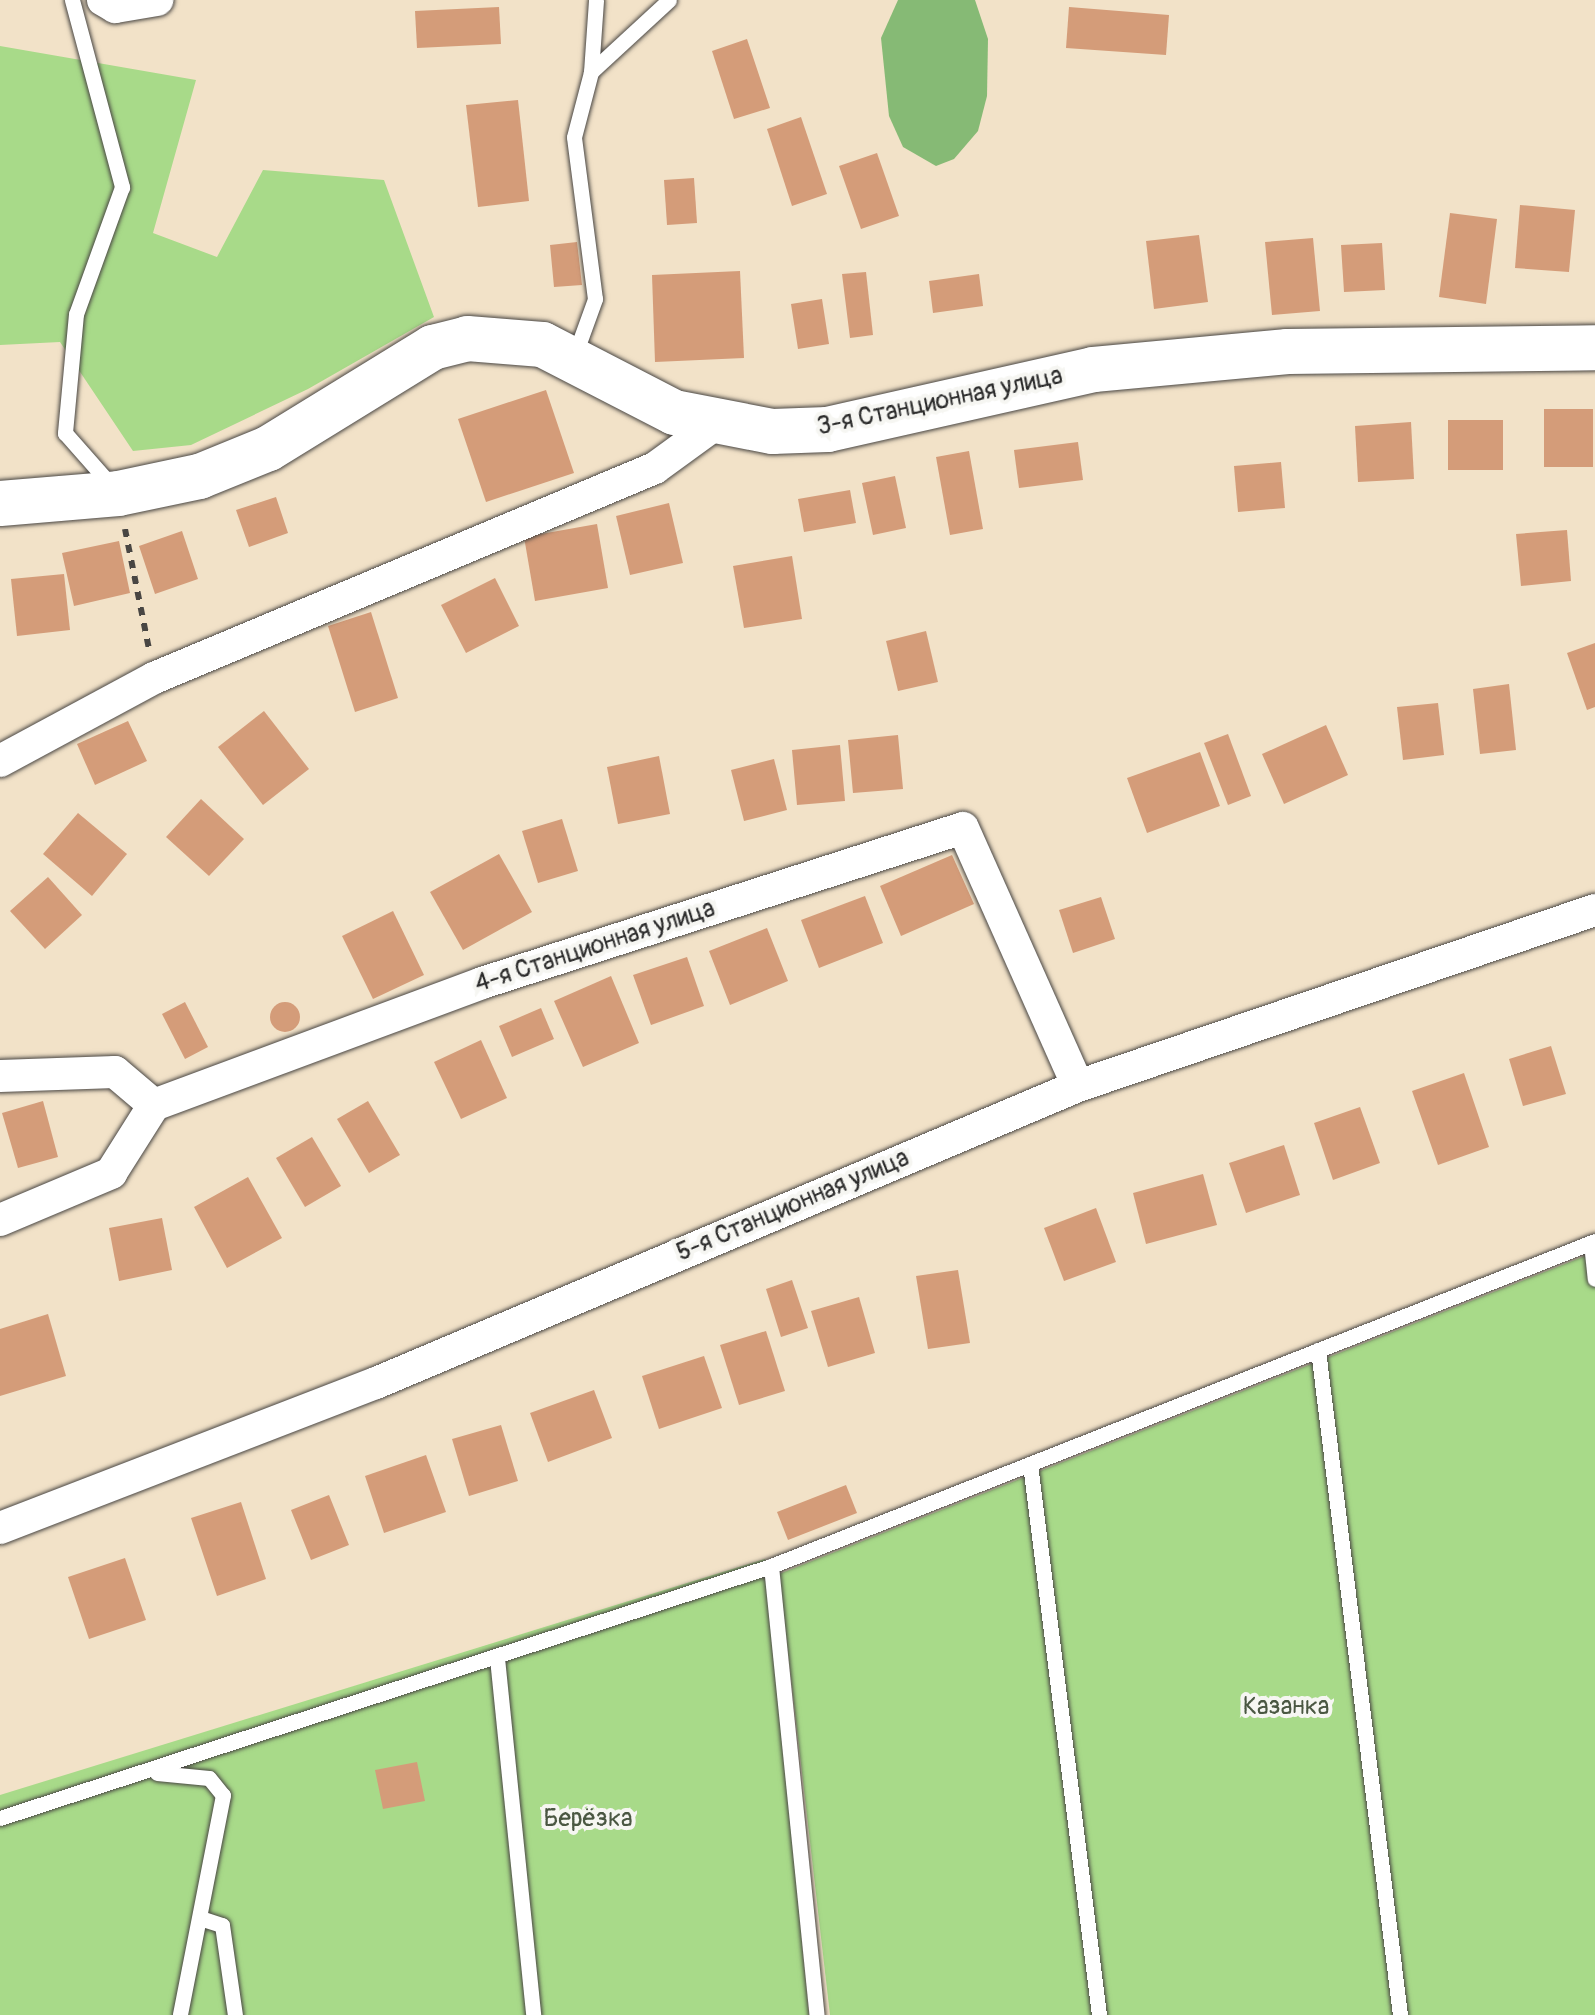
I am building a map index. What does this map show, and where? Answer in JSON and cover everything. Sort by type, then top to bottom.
[{"type":"street","points":[[103,0],[116,7],[157,0]]},
{"type":"street","name":"3-я Станционная улица","points":[[0,503],[118,494],[199,476],[268,448],[432,347],[466,338],[510,338],[574,356],[631,396],[714,425],[826,429],[1094,369],[1287,351],[1595,347]]},
{"type":"street","points":[[0,761],[154,678],[655,468],[714,425]]},
{"type":"street","name":"4-я Станционная улица","points":[[154,1105],[482,983],[962,828],[1078,1086]]},
{"type":"street","name":"5-я Станционная улица","points":[[0,1528],[376,1383],[1078,1086],[1595,910]]},
{"type":"street","points":[[0,1076],[116,1072],[154,1105],[111,1173],[0,1220]]},
{"type":"lane","points":[[72,0],[122,187],[76,314],[65,433],[118,494]]},
{"type":"lane","points":[[574,356],[595,300],[574,137],[591,72],[596,0]]},
{"type":"lane","points":[[591,72],[669,0]]},
{"type":"lane","points":[[0,1818],[771,1566],[1593,1242],[1595,1279]]},
{"type":"lane","points":[[1318,1350],[1400,2015]]},
{"type":"lane","points":[[1030,1464],[1099,2015]]},
{"type":"lane","points":[[771,1566],[817,2015]]},
{"type":"lane","points":[[497,1658],[532,2015]]},
{"type":"lane","points":[[148,1772],[209,1778],[223,1795],[203,1919],[180,2015]]},
{"type":"lane","points":[[203,1919],[222,1925],[235,2015]]},
{"type":"path","points":[[118,494],[154,678]]},
{"type":"green space","points":[[898,0],[975,0],[988,39],[987,96],[978,131],[954,159],[936,166],[903,147],[889,116],[881,38]]},
{"type":"green space","points":[[0,46],[196,80],[153,233],[217,257],[263,170],[384,180],[434,317],[308,389],[191,445],[133,451],[60,342],[0,345]]},
{"type":"green space","name":"Казанка","points":[[1595,1252],[1595,2015],[830,2015],[779,1574]]},
{"type":"green space","name":"Берёзка","points":[[765,1559],[809,2015],[0,2015],[0,1795]]},
{"type":"building","points":[[499,7],[501,44],[417,48],[415,11]]},
{"type":"building","points":[[1069,7],[1169,15],[1166,55],[1066,48]]},
{"type":"building","points":[[747,39],[770,108],[734,119],[712,51]]},
{"type":"building","points":[[518,100],[529,201],[478,207],[466,105]]},
{"type":"building","points":[[801,117],[827,194],[792,206],[767,129]]},
{"type":"building","points":[[877,153],[899,216],[861,229],[839,166]]},
{"type":"building","points":[[694,178],[697,223],[667,225],[664,180]]},
{"type":"building","points":[[1520,205],[1575,210],[1569,272],[1515,268]]},
{"type":"building","points":[[1450,213],[1497,219],[1486,304],[1439,297]]},
{"type":"building","points":[[1199,235],[1208,302],[1154,309],[1146,241]]},
{"type":"building","points":[[1313,238],[1320,311],[1272,315],[1265,242]]},
{"type":"building","points":[[577,242],[582,285],[554,287],[550,245]]},
{"type":"building","points":[[1382,243],[1385,290],[1344,292],[1341,245]]},
{"type":"building","points":[[740,271],[744,358],[655,362],[652,275]]},
{"type":"building","points":[[866,272],[873,335],[850,338],[842,274]]},
{"type":"building","points":[[979,274],[983,306],[933,313],[929,281]]},
{"type":"building","points":[[822,299],[829,344],[798,349],[791,304]]},
{"type":"building","points":[[546,390],[574,473],[486,502],[458,419]]},
{"type":"building","points":[[1544,409],[1593,409],[1593,467],[1544,467]]},
{"type":"building","points":[[1448,420],[1503,420],[1503,470],[1448,470]]},
{"type":"building","points":[[1411,422],[1414,479],[1358,482],[1355,426]]},
{"type":"building","points":[[1078,442],[1083,480],[1019,488],[1014,450]]},
{"type":"building","points":[[969,451],[983,529],[950,535],[936,457]]},
{"type":"building","points":[[1281,462],[1285,508],[1238,512],[1234,466]]},
{"type":"building","points":[[895,476],[906,528],[873,535],[862,483]]},
{"type":"building","points":[[850,490],[856,523],[804,532],[798,499]]},
{"type":"building","points":[[276,497],[288,533],[249,547],[236,510]]},
{"type":"building","points":[[669,503],[683,563],[630,575],[616,516]]},
{"type":"building","points":[[597,524],[608,588],[535,601],[524,537]]},
{"type":"building","points":[[1567,530],[1571,581],[1521,586],[1516,534]]},
{"type":"building","points":[[182,531],[198,579],[155,594],[139,546]]},
{"type":"building","points":[[119,541],[130,593],[74,606],[62,553]]},
{"type":"building","points":[[792,556],[802,619],[744,628],[733,566]]},
{"type":"building","points":[[64,574],[70,630],[17,636],[11,579]]},
{"type":"building","points":[[495,578],[519,626],[466,653],[441,605]]},
{"type":"building","points":[[371,612],[398,698],[355,712],[328,626]]},
{"type":"building","points":[[926,631],[938,682],[898,691],[886,641]]},
{"type":"building","points":[[1595,643],[1595,707],[1587,710],[1567,653]]},
{"type":"building","points":[[1509,684],[1516,750],[1480,754],[1473,689]]},
{"type":"building","points":[[1438,703],[1444,755],[1403,760],[1397,707]]},
{"type":"building","points":[[264,711],[309,769],[263,805],[218,747]]},
{"type":"building","points":[[128,721],[147,761],[95,785],[77,744]]},
{"type":"building","points":[[1326,725],[1348,775],[1284,804],[1262,754]]},
{"type":"building","points":[[1228,734],[1251,796],[1228,805],[1204,743]]},
{"type":"building","points":[[898,735],[903,789],[853,793],[848,740]]},
{"type":"building","points":[[840,745],[845,801],[797,805],[792,750]]},
{"type":"building","points":[[1200,752],[1220,806],[1147,833],[1127,778]]},
{"type":"building","points":[[659,756],[670,814],[618,824],[607,767]]},
{"type":"building","points":[[774,759],[787,810],[744,821],[731,770]]},
{"type":"building","points":[[201,799],[244,839],[209,876],[166,837]]},
{"type":"building","points":[[78,813],[127,854],[92,896],[43,854]]},
{"type":"building","points":[[562,819],[578,871],[538,883],[522,831]]},
{"type":"building","points":[[499,854],[532,912],[463,950],[430,892]]},
{"type":"building","points":[[952,855],[974,904],[901,936],[880,886]]},
{"type":"building","points":[[48,877],[82,915],[45,949],[10,911]]},
{"type":"building","points":[[865,896],[883,943],[819,968],[801,920]]},
{"type":"building","points":[[1101,897],[1115,939],[1073,953],[1059,910]]},
{"type":"building","points":[[393,911],[424,975],[373,999],[342,936]]},
{"type":"building","points":[[767,928],[788,981],[730,1005],[709,951]]},
{"type":"building","points":[[687,957],[704,1006],[651,1025],[633,975]]},
{"type":"building","points":[[611,976],[639,1043],[583,1067],[554,1001]]},
{"type":"building","points":[[185,1002],[208,1047],[185,1059],[162,1014]]},
{"type":"building","points":[[285,1002],[296,1006],[300,1017],[296,1028],[285,1032],[274,1028],[270,1017],[274,1006]]},
{"type":"building","points":[[541,1008],[554,1039],[512,1057],[499,1026]]},
{"type":"building","points":[[481,1040],[507,1098],[461,1119],[434,1062]]},
{"type":"building","points":[[1551,1046],[1566,1094],[1523,1106],[1509,1059]]},
{"type":"building","points":[[1464,1073],[1489,1147],[1438,1165],[1412,1091]]},
{"type":"building","points":[[43,1101],[58,1157],[18,1168],[2,1113]]},
{"type":"building","points":[[368,1101],[400,1155],[369,1173],[337,1119]]},
{"type":"building","points":[[1360,1107],[1380,1163],[1333,1180],[1314,1123]]},
{"type":"building","points":[[312,1137],[341,1186],[305,1207],[276,1158]]},
{"type":"building","points":[[1284,1145],[1300,1195],[1246,1213],[1229,1163]]},
{"type":"building","points":[[1203,1174],[1217,1225],[1146,1244],[1133,1193]]},
{"type":"building","points":[[248,1177],[282,1238],[227,1268],[194,1207]]},
{"type":"building","points":[[1096,1208],[1116,1262],[1064,1281],[1044,1228]]},
{"type":"building","points":[[162,1218],[172,1270],[119,1281],[109,1228]]},
{"type":"building","points":[[958,1270],[970,1343],[928,1349],[916,1276]]},
{"type":"building","points":[[792,1280],[808,1328],[781,1337],[766,1289]]},
{"type":"building","points":[[859,1297],[875,1353],[828,1367],[811,1311]]},
{"type":"building","points":[[48,1314],[66,1376],[0,1396],[0,1329]]},
{"type":"building","points":[[766,1331],[785,1391],[739,1405],[720,1345]]},
{"type":"building","points":[[704,1356],[722,1408],[659,1429],[642,1376]]},
{"type":"building","points":[[594,1390],[612,1438],[548,1462],[530,1413]]},
{"type":"building","points":[[501,1425],[518,1481],[469,1496],[452,1439]]},
{"type":"building","points":[[426,1455],[446,1512],[384,1533],[365,1476]]},
{"type":"building","points":[[846,1485],[857,1513],[788,1540],[777,1512]]},
{"type":"building","points":[[329,1495],[349,1545],[311,1560],[291,1510]]},
{"type":"building","points":[[241,1502],[266,1579],[217,1596],[191,1518]]},
{"type":"building","points":[[125,1558],[146,1620],[89,1639],[68,1577]]},
{"type":"building","points":[[417,1762],[425,1801],[383,1809],[375,1770]]}]
